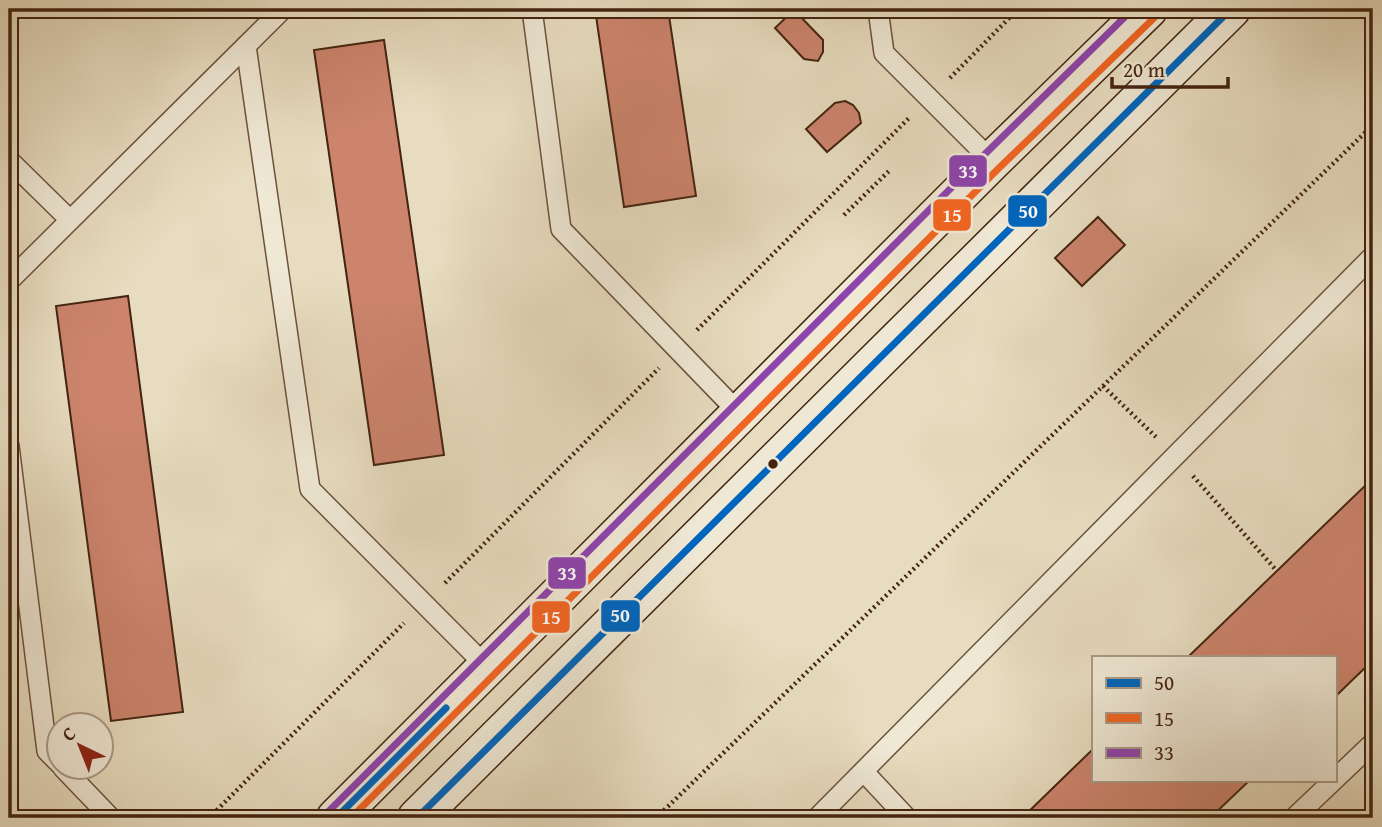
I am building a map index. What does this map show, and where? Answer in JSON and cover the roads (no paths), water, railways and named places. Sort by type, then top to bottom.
[{"type":"main road","points":[[336,818],[992,161],[1148,9]]},
{"type":"main road","points":[[417,818],[1231,9]]},
{"type":"lane","points":[[9,281],[283,9]]},
{"type":"lane","points":[[532,9],[561,229],[740,414]]},
{"type":"lane","points":[[878,9],[884,54],[992,161]]},
{"type":"lane","points":[[246,46],[310,489],[487,667]]},
{"type":"lane","points":[[9,160],[70,220]]},
{"type":"lane","points":[[817,818],[1373,256]]},
{"type":"lane","points":[[9,446],[46,743]]},
{"type":"lane","points":[[1294,818],[1370,753]]},
{"type":"lane","points":[[864,772],[907,818]]},
{"type":"lane","points":[[76,782],[111,818]]}]
